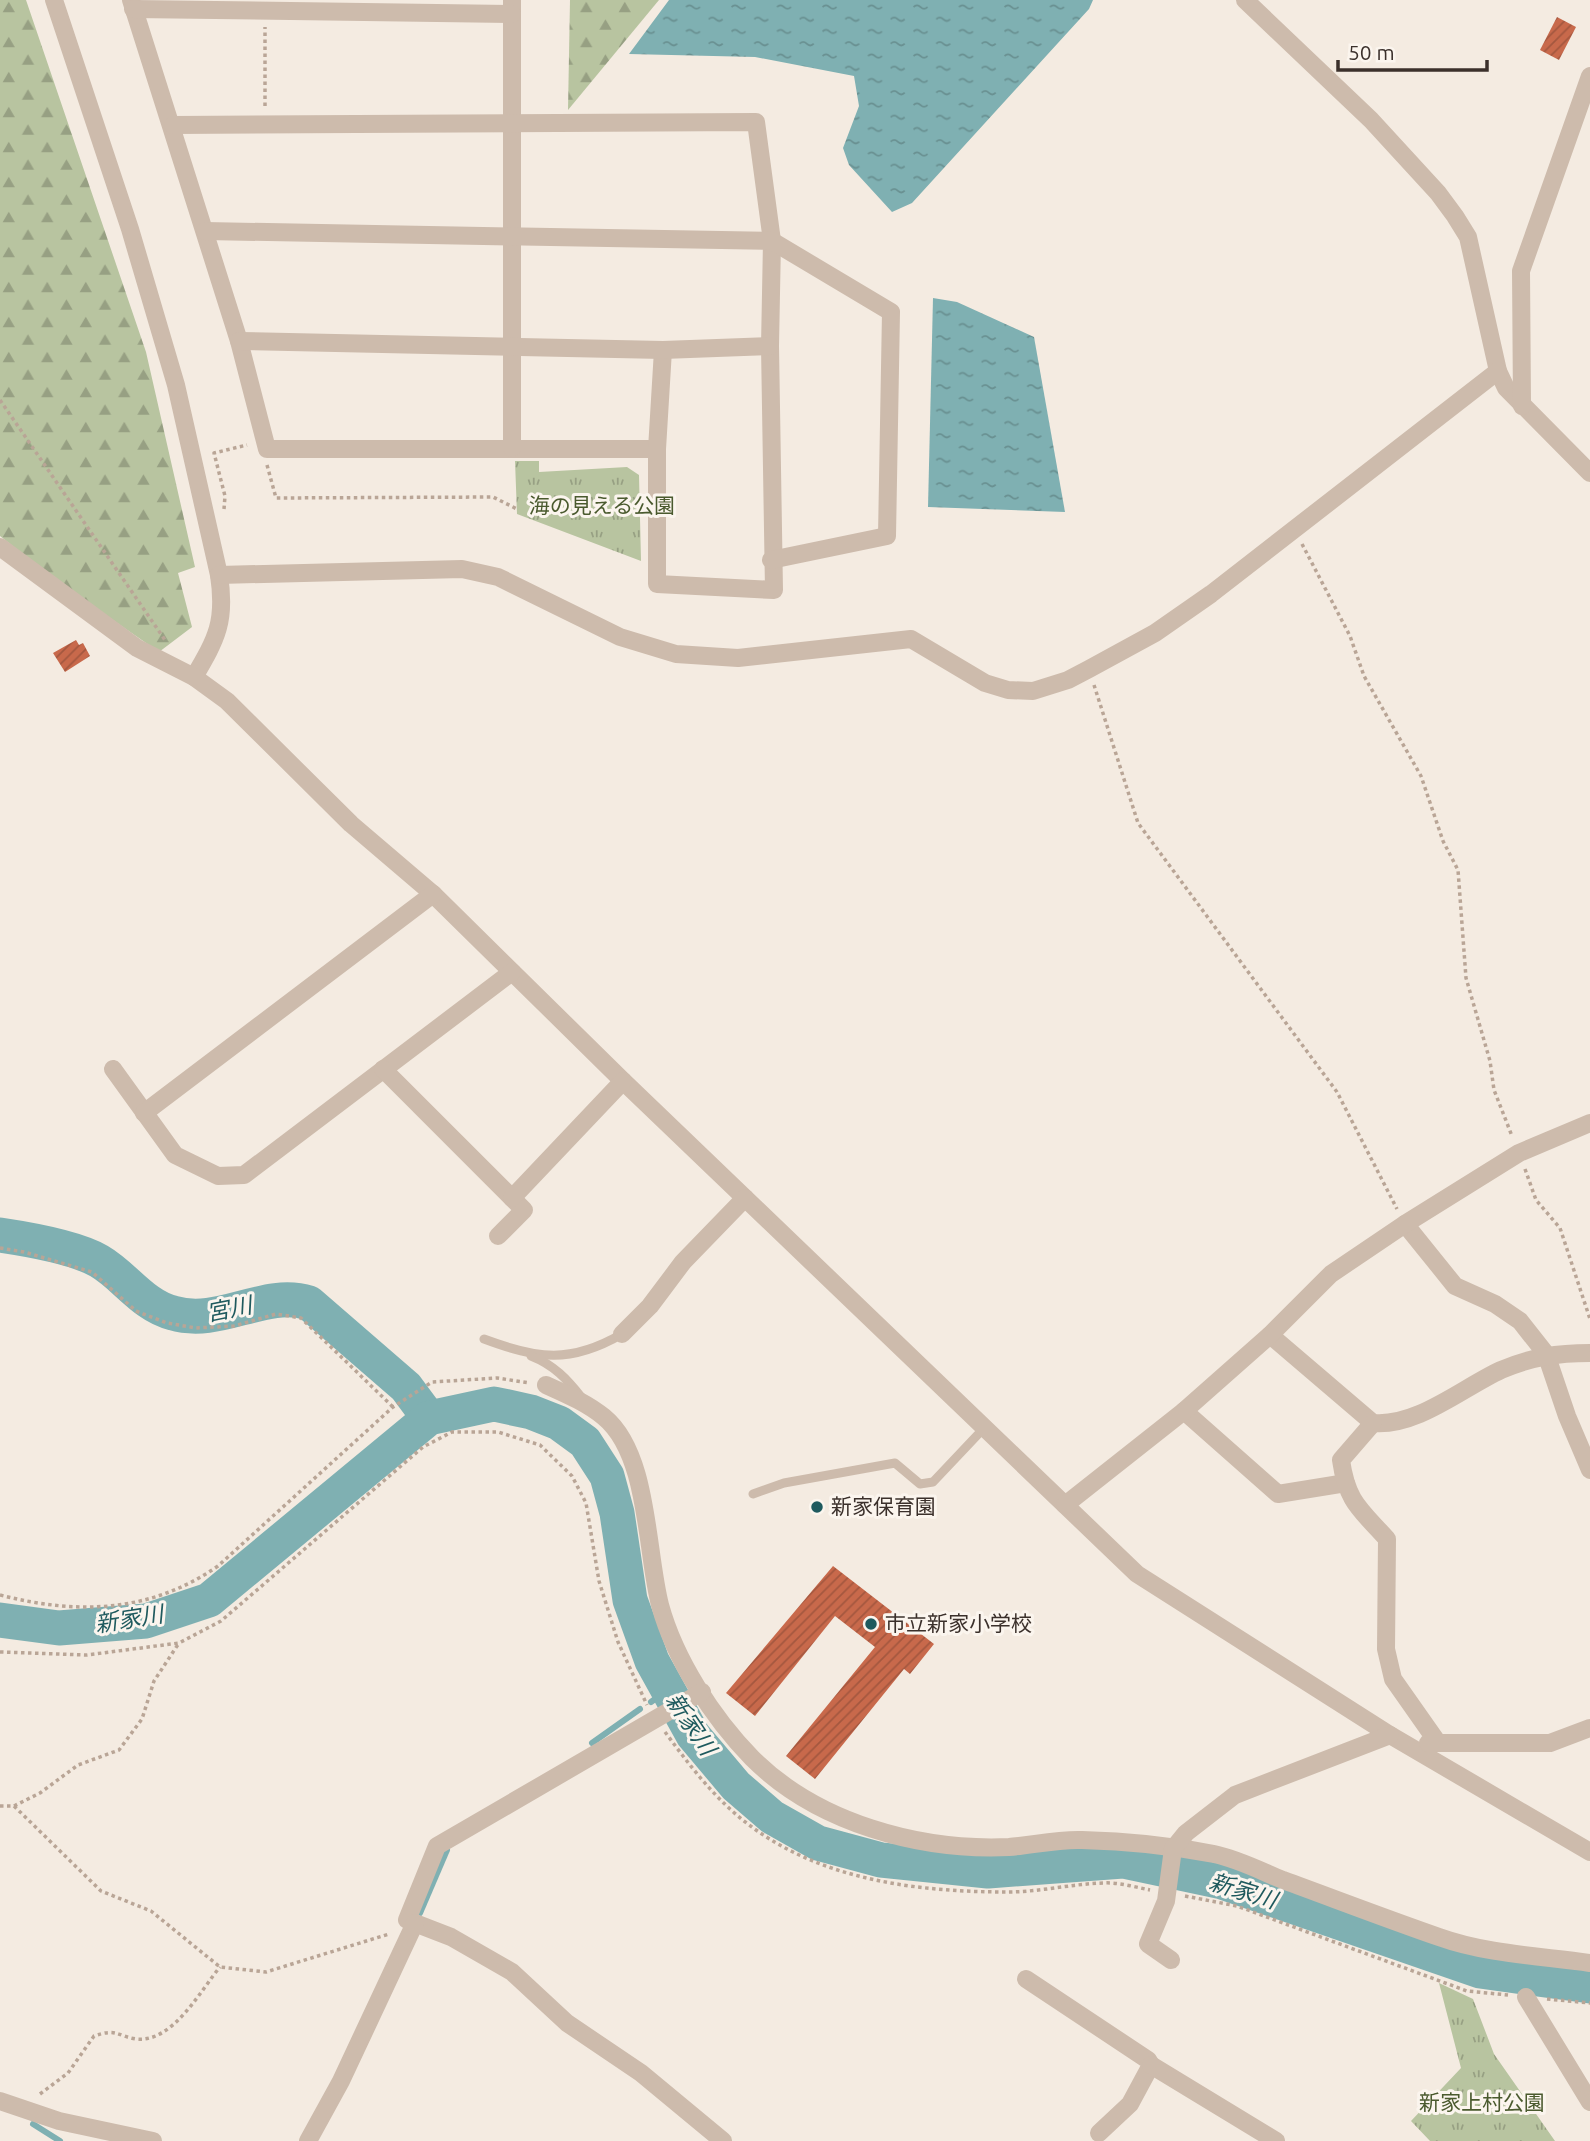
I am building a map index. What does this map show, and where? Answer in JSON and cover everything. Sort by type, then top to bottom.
[{"type":"street","points":[[54,0],[130,229],[176,385],[219,575],[224,604],[215,640],[194,677]]},
{"type":"street","points":[[1245,0],[1371,120],[1438,193],[1455,216],[1468,237],[1498,371],[1506,388],[1590,473]]},
{"type":"street","points":[[512,448],[512,7],[265,10],[132,4],[173,125],[239,341],[261,445],[512,448],[657,449]]},
{"type":"street","points":[[1522,405],[1521,271],[1590,76]]},
{"type":"street","points":[[173,125],[756,122],[772,241],[771,559],[774,590],[657,584],[657,449],[663,350]]},
{"type":"street","points":[[205,231],[772,241],[891,312],[887,536],[771,559]]},
{"type":"street","points":[[239,341],[663,350],[770,346]]},
{"type":"street","points":[[219,575],[462,569],[498,577],[620,637],[676,654],[738,658],[911,639],[985,683],[1008,690],[1034,691],[1068,680],[1166,625],[1294,530],[1498,371]]},
{"type":"street","points":[[0,547],[137,648],[194,677],[227,701],[351,824],[433,894],[623,1081],[1137,1574],[1167,1596],[1396,1739],[1590,1852]]},
{"type":"street","points":[[144,1112],[433,894]]},
{"type":"street","points":[[113,1069],[175,1155],[218,1176],[244,1175],[512,972]]},
{"type":"street","points":[[383,1069],[524,1210],[498,1236]]},
{"type":"street","points":[[512,1198],[623,1081]]},
{"type":"street","points":[[1065,1505],[1184,1411],[1270,1335],[1331,1274],[1519,1153],[1590,1124]]},
{"type":"street","points":[[622,1334],[649,1306],[683,1262],[745,1198]]},
{"type":"street","points":[[1405,1224],[1455,1286],[1495,1304],[1520,1321],[1546,1354],[1567,1416],[1589,1467]]},
{"type":"street","points":[[1270,1335],[1373,1423],[1382,1424],[1413,1416],[1502,1370],[1546,1354],[1590,1353]]},
{"type":"street","points":[[546,1385],[587,1405],[608,1419],[624,1443],[640,1484],[653,1575],[662,1609],[679,1652],[702,1692],[753,1758],[792,1791],[835,1815],[897,1835],[964,1847],[1010,1847],[1080,1840],[1216,1855],[1443,1939],[1590,1963]]},
{"type":"street","points":[[1184,1411],[1278,1494],[1346,1483]]},
{"type":"street","points":[[1373,1423],[1341,1460],[1354,1506],[1387,1539],[1386,1650],[1393,1679],[1438,1743]]},
{"type":"street","points":[[309,2141],[341,2081],[411,1921],[437,1846],[702,1692]]},
{"type":"street","points":[[1171,1960],[1148,1944],[1166,1897],[1173,1849],[1186,1833],[1235,1795],[1396,1739],[1438,1743],[1550,1743],[1590,1728]]},
{"type":"street","points":[[411,1921],[451,1937],[512,1972],[567,2023],[641,2073],[723,2141]]},
{"type":"street","points":[[1027,1979],[1148,2060],[1151,2065],[1276,2141]]},
{"type":"street","points":[[1526,1997],[1590,2102]]},
{"type":"street","points":[[1099,2133],[1130,2105],[1151,2065]]},
{"type":"street","points":[[0,2101],[59,2121],[153,2141]]},
{"type":"lane","points":[[526,1354],[572,1354],[599,1347],[622,1334]]},
{"type":"lane","points":[[484,1339],[547,1363],[567,1378],[587,1405]]},
{"type":"lane","points":[[753,1494],[784,1483],[895,1463],[920,1484],[933,1482],[985,1427]]},
{"type":"path","points":[[264,125],[265,10]]},
{"type":"path","points":[[0,400],[168,645]]},
{"type":"path","points":[[225,496],[214,453],[261,445],[276,498],[493,497],[517,509]]},
{"type":"path","points":[[1294,530],[1350,635],[1364,676],[1421,776],[1443,841],[1458,870],[1466,978],[1490,1061],[1494,1090],[1536,1200],[1560,1228],[1590,1319]]},
{"type":"path","points":[[1089,669],[1138,823],[1337,1092],[1405,1224]]},
{"type":"path","points":[[0,1248],[24,1252],[92,1272],[136,1311],[167,1323],[196,1328],[234,1326],[276,1314],[301,1318],[393,1407]]},
{"type":"path","points":[[0,1595],[46,1606],[92,1608],[128,1604],[191,1585],[218,1566],[393,1407],[432,1382],[497,1378],[546,1385]]},
{"type":"path","points":[[0,1652],[86,1655],[179,1643],[221,1621],[423,1447],[452,1432],[498,1432],[540,1445],[572,1476],[586,1503],[599,1581],[618,1642],[639,1693],[655,1719]]},
{"type":"path","points":[[0,1806],[14,1806],[40,1793],[78,1765],[119,1750],[142,1719],[154,1681],[179,1643]]},
{"type":"path","points":[[14,1806],[101,1891],[151,1911],[220,1967],[266,1972],[393,1933],[411,1921]]},
{"type":"path","points":[[1166,1897],[1237,1906],[1466,1991],[1590,2003]]},
{"type":"path","points":[[22,2108],[68,2073],[94,2036],[121,2032],[135,2039],[149,2038],[168,2031],[220,1967]]},
{"type":"green space","points":[[0,0],[26,0],[146,352],[195,567],[178,573],[192,627],[159,652],[61,584],[0,536]]},
{"type":"green space","points":[[570,0],[659,0],[568,110]]},
{"type":"green space","name":"海の見える公園","points":[[515,461],[539,461],[539,472],[627,467],[639,475],[641,561],[517,514]]},
{"type":"green space","name":"新家上村公園","points":[[1439,1983],[1473,1999],[1494,2054],[1555,2141],[1430,2141],[1411,2121],[1461,2068]]},
{"type":"water","points":[[669,0],[1093,0],[1089,9],[912,203],[892,212],[849,165],[843,148],[859,106],[854,76],[755,57],[629,54]]},
{"type":"water","points":[[933,298],[957,302],[1034,337],[1065,512],[928,507]]},
{"type":"building","points":[[1557,17],[1576,27],[1559,60],[1540,50]]},
{"type":"building","points":[[76,640],[79,645],[83,643],[90,656],[65,672],[53,653]]},
{"type":"building","points":[[833,1566],[934,1644],[910,1674],[904,1669],[815,1779],[786,1756],[875,1647],[835,1616],[755,1716],[726,1693]]},
{"type":"waterway","name":"宮川","points":[[0,1235],[51,1244],[89,1256],[108,1267],[152,1304],[173,1313],[208,1315],[275,1301],[309,1303],[406,1387],[429,1418]]},
{"type":"waterway","name":"新家川","points":[[0,1620],[59,1628],[146,1621],[209,1600],[429,1418],[494,1404],[531,1412],[559,1423],[585,1442],[607,1476],[617,1513],[630,1600],[652,1661],[693,1735],[736,1786],[772,1817],[818,1843],[881,1860],[988,1871],[1123,1861],[1222,1882],[1480,1971],[1590,1986]]},
{"type":"waterway","points":[[651,1702],[667,1690]]},
{"type":"waterway","points":[[592,1743],[640,1709]]},
{"type":"waterway","points":[[420,1913],[447,1850]]},
{"type":"waterway","points":[[33,2124],[60,2141]]},
{"type":"place","name":"新家保育園","points":[[817,1507]]},
{"type":"place","name":"市立新家小学校","points":[[871,1624]]}]
